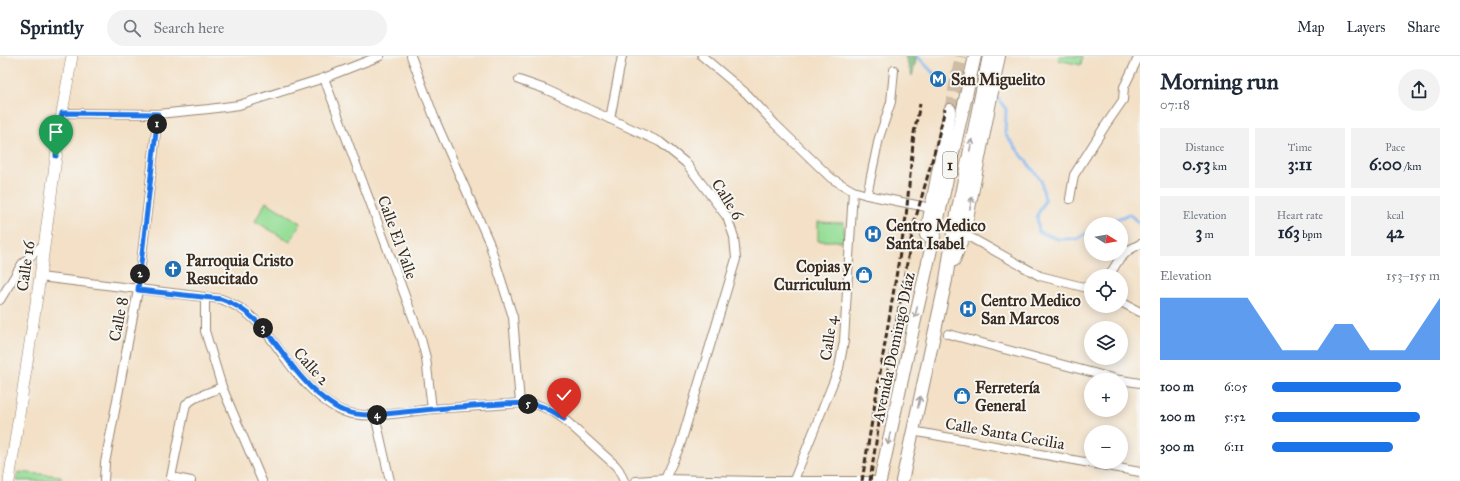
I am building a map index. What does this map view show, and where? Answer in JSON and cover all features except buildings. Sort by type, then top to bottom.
[{"type":"main road","name":"Calle 16","points":[[9,481],[40,277],[62,113],[72,56]]},
{"type":"main road","name":"Avenida Domingo Díaz","points":[[880,481],[925,274],[975,56]]},
{"type":"main road","points":[[902,481],[946,280],[953,234],[989,56]]},
{"type":"main road","points":[[946,280],[964,234],[999,56]]},
{"type":"main road","points":[[925,274],[923,258],[924,244],[950,110]]},
{"type":"street","points":[[62,113],[158,114],[209,109],[239,104],[324,78],[380,56]]},
{"type":"street","points":[[411,56],[436,122],[489,242],[513,317],[520,403]]},
{"type":"street","points":[[610,119],[622,56]]},
{"type":"street","points":[[702,56],[747,94],[819,168],[831,178],[853,191],[931,208]]},
{"type":"street","points":[[1070,199],[1074,175],[1122,100],[1124,87],[1139,60]]},
{"type":"street","points":[[867,195],[879,138],[891,102],[894,70]]},
{"type":"street","name":"Calle El Valle","points":[[324,78],[421,339],[426,358],[432,409]]},
{"type":"street","name":"Calle 6","points":[[519,80],[545,89],[660,142],[686,163],[727,217],[734,237],[736,259],[680,446],[665,479]]},
{"type":"street","name":"Calle 8","points":[[104,481],[105,463],[138,290],[158,114]]},
{"type":"street","name":"Calle 4","points":[[794,480],[839,368],[846,326],[853,191]]},
{"type":"street","points":[[964,234],[1040,276],[1084,288]]},
{"type":"street","points":[[0,300],[22,264],[44,244]]},
{"type":"street","points":[[1113,269],[1118,261],[1129,250],[1139,245]]},
{"type":"street","name":"Calle 2","points":[[40,277],[221,299],[233,303],[255,318],[301,378],[329,404],[343,411],[355,414],[376,415],[432,409],[520,403],[538,406],[552,411],[564,419],[615,465],[624,481]]},
{"type":"street","points":[[205,297],[205,331],[222,387],[262,481]]},
{"type":"street","points":[[1128,306],[1140,312]]},
{"type":"street","points":[[948,334],[1095,373]]},
{"type":"street","points":[[1128,381],[1140,383]]},
{"type":"street","points":[[191,481],[171,477],[186,404],[195,398],[222,387]]},
{"type":"street","points":[[376,415],[390,481]]},
{"type":"street","name":"Calle Santa Cecilia","points":[[912,431],[1140,472]]},
{"type":"street","points":[[636,481],[665,479],[880,481]]},
{"type":"green space","points":[[905,56],[917,56],[912,76]]},
{"type":"green space","points":[[1059,56],[1083,56],[1081,65],[1058,60]]},
{"type":"green space","points":[[266,202],[301,223],[290,242],[255,221]]},
{"type":"green space","points":[[818,222],[844,223],[844,241],[818,241]]},
{"type":"green space","points":[[18,472],[61,476],[61,481],[17,481]]},
{"type":"waterway","points":[[917,56],[936,76]]},
{"type":"waterway","points":[[998,99],[1006,109],[1005,134],[1041,180],[1045,200],[1037,216],[1039,232],[1058,239],[1077,239],[1084,235]]},
{"type":"waterway","points":[[1122,217],[1129,214],[1140,224]]},
{"type":"tunnel","points":[[950,110],[961,56]]},
{"type":"railway","points":[[862,481],[906,217],[914,133],[920,104]]},
{"type":"railway","points":[[870,481],[883,397],[914,224],[945,109]]},
{"type":"place","name":"San Miguelito","points":[[938,79]]},
{"type":"place","name":"Centro Medico Santa Isabel","points":[[873,234]]},
{"type":"place","name":"Parroquia Cristo Resucitado","points":[[173,269]]},
{"type":"place","name":"Copias y Curriculum","points":[[864,275]]},
{"type":"place","name":"Centro Medico San Marcos","points":[[968,309]]},
{"type":"place","name":"Ferretería General","points":[[962,396]]},
{"type":"route","points":[[56,156],[62,113],[158,114],[138,290],[221,299],[233,303],[255,318],[301,378],[310,388],[329,404],[343,411],[368,415],[520,403],[538,406],[552,411],[564,419]]}]
